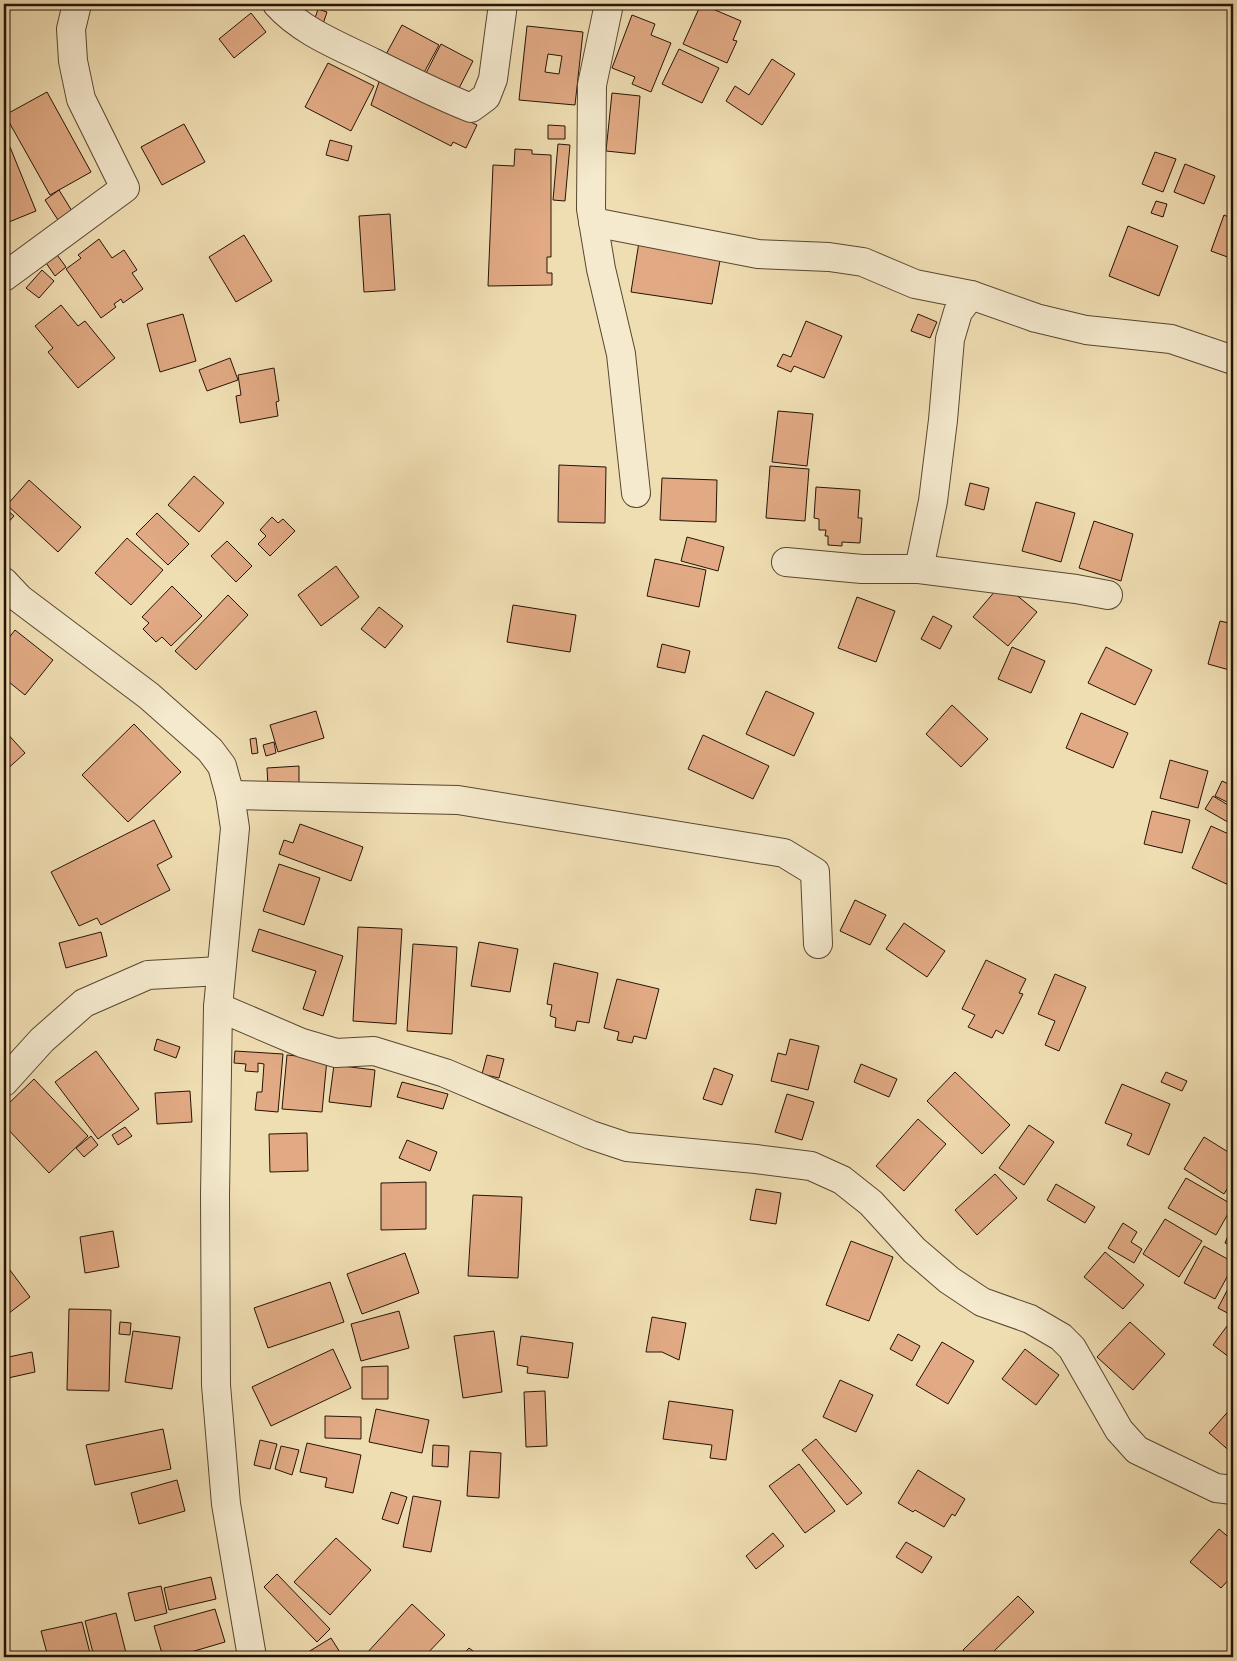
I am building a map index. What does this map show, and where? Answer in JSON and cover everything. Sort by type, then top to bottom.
[{"type":"street","points":[[4,276],[125,188],[81,99],[73,61],[71,29],[77,4]]},
{"type":"street","points":[[277,4],[288,17],[325,39],[448,99],[471,108],[486,97],[493,79],[503,4]]},
{"type":"street","points":[[609,4],[592,85],[591,209],[601,269],[621,354],[636,493]]},
{"type":"street","points":[[593,222],[758,254],[829,257],[863,262],[915,284],[971,296],[1036,318],[1086,330],[1171,339],[1233,360]]},
{"type":"street","points":[[919,569],[934,492],[950,339],[958,312],[971,296]]},
{"type":"street","points":[[786,562],[862,569],[919,569],[1076,589],[1108,595]]},
{"type":"street","points":[[9,599],[150,696],[210,750],[222,766],[230,795],[235,828],[218,1007],[215,1195],[216,1385],[226,1504],[252,1657]]},
{"type":"street","points":[[230,795],[458,800],[784,853],[815,872],[818,944]]},
{"type":"street","points":[[4,1082],[42,1040],[84,1002],[148,975],[220,971]]},
{"type":"street","points":[[218,1007],[302,1043],[336,1052],[374,1051],[445,1073],[591,1135],[627,1147],[811,1166],[842,1180],[871,1203],[914,1250],[949,1280],[982,1302],[1030,1318],[1061,1338],[1072,1348],[1119,1430],[1137,1450],[1224,1489],[1233,1508]]},
{"type":"building","points":[[701,4],[741,21],[733,40],[737,41],[727,63],[683,44]]},
{"type":"building","points":[[318,9],[327,12],[322,27],[313,24]]},
{"type":"building","points":[[251,13],[266,32],[234,58],[219,39]]},
{"type":"building","points":[[632,15],[655,24],[651,35],[671,43],[651,92],[632,84],[635,77],[612,68]]},
{"type":"building","points":[[402,25],[439,45],[421,78],[384,58]]},
{"type":"building","points":[[527,26],[583,32],[575,105],[519,100]],"holes":[[[548,54],[562,56],[559,74],[545,72]]]},
{"type":"building","points":[[441,44],[473,61],[455,96],[423,79]]},
{"type":"building","points":[[679,49],[719,68],[702,103],[662,84]]},
{"type":"building","points":[[772,59],[795,74],[762,125],[726,101],[735,86],[749,95]]},
{"type":"building","points":[[328,63],[374,86],[351,131],[305,107]]},
{"type":"building","points":[[380,79],[477,125],[466,148],[453,142],[451,146],[371,105]]},
{"type":"building","points":[[47,92],[91,172],[50,195],[5,115]]},
{"type":"building","points":[[612,93],[640,96],[635,154],[606,151]]},
{"type":"building","points":[[184,124],[205,162],[162,185],[141,147]]},
{"type":"building","points":[[548,125],[565,126],[565,139],[548,139]]},
{"type":"building","points":[[330,140],[352,146],[348,161],[326,155]]},
{"type":"building","points":[[558,144],[570,145],[565,201],[553,200]]},
{"type":"building","points":[[10,147],[36,211],[4,224],[4,150]]},
{"type":"building","points":[[515,149],[532,150],[532,154],[551,155],[551,257],[547,257],[547,273],[552,273],[552,285],[488,286],[493,165],[514,166]]},
{"type":"building","points":[[1155,152],[1176,159],[1163,192],[1142,184]]},
{"type":"building","points":[[1185,164],[1215,176],[1204,204],[1174,192]]},
{"type":"building","points":[[59,190],[72,211],[58,220],[45,200]]},
{"type":"building","points":[[1156,201],[1167,204],[1163,217],[1151,213]]},
{"type":"building","points":[[390,214],[395,290],[364,292],[359,216]]},
{"type":"building","points":[[1224,215],[1233,219],[1233,259],[1211,251]]},
{"type":"building","points":[[1128,226],[1178,246],[1159,296],[1109,276]]},
{"type":"building","points":[[244,235],[272,281],[236,302],[209,257]]},
{"type":"building","points":[[99,239],[112,258],[124,250],[137,270],[132,273],[143,289],[123,303],[121,299],[114,304],[116,307],[101,318],[66,269],[81,258],[78,255]]},
{"type":"building","points":[[639,242],[721,255],[712,304],[631,292]]},
{"type":"building","points":[[55,252],[66,267],[55,276],[44,260]]},
{"type":"building","points":[[42,270],[54,281],[39,298],[26,288]]},
{"type":"building","points":[[61,305],[78,326],[85,321],[115,358],[78,388],[48,352],[53,348],[35,326]]},
{"type":"building","points":[[183,314],[196,361],[160,372],[147,324]]},
{"type":"building","points":[[918,314],[937,322],[930,338],[911,331]]},
{"type":"building","points":[[806,321],[842,336],[824,378],[794,366],[791,372],[777,366],[783,354],[791,357]]},
{"type":"building","points":[[230,358],[238,380],[207,391],[199,370]]},
{"type":"building","points":[[274,368],[279,401],[276,402],[278,416],[240,423],[236,396],[241,395],[238,375]]},
{"type":"building","points":[[778,411],[813,414],[807,466],[772,462]]},
{"type":"building","points":[[559,465],[606,467],[605,523],[558,522]]},
{"type":"building","points":[[770,466],[809,469],[805,521],[766,518]]},
{"type":"building","points":[[194,476],[224,503],[199,532],[168,505]]},
{"type":"building","points":[[662,478],[717,480],[716,522],[660,520]]},
{"type":"building","points":[[29,480],[81,527],[58,552],[7,505]]},
{"type":"building","points":[[970,483],[989,488],[984,510],[965,505]]},
{"type":"building","points":[[816,487],[860,490],[858,518],[862,518],[860,543],[842,542],[842,546],[828,545],[828,536],[825,536],[826,530],[819,530],[819,519],[814,518]]},
{"type":"building","points":[[1036,502],[1075,513],[1061,562],[1022,551]]},
{"type":"building","points":[[6,509],[14,516],[4,527],[4,512]]},
{"type":"building","points":[[157,513],[189,544],[168,565],[136,534]]},
{"type":"building","points":[[272,517],[278,523],[283,519],[295,531],[270,556],[258,544],[266,536],[260,530]]},
{"type":"building","points":[[1094,521],[1133,534],[1121,581],[1079,568]]},
{"type":"building","points":[[687,537],[724,547],[718,571],[681,561]]},
{"type":"building","points":[[127,538],[163,570],[131,605],[95,573]]},
{"type":"building","points":[[227,541],[252,566],[236,582],[211,556]]},
{"type":"building","points":[[655,559],[706,570],[699,607],[647,596]]},
{"type":"building","points":[[336,566],[359,597],[321,626],[298,595]]},
{"type":"building","points":[[1002,583],[1037,612],[1008,646],[973,617]]},
{"type":"building","points":[[172,586],[202,616],[171,646],[162,637],[156,642],[143,629],[149,623],[142,617]]},
{"type":"building","points":[[228,595],[248,615],[196,670],[175,651]]},
{"type":"building","points":[[857,597],[895,611],[876,662],[838,648]]},
{"type":"building","points":[[513,605],[576,615],[570,652],[507,642]]},
{"type":"building","points":[[379,607],[403,626],[385,648],[361,629]]},
{"type":"building","points":[[933,616],[952,626],[940,649],[921,639]]},
{"type":"building","points":[[1220,621],[1233,624],[1233,671],[1208,664]]},
{"type":"building","points":[[15,630],[53,660],[25,695],[4,678],[4,644]]},
{"type":"building","points":[[662,644],[690,651],[685,673],[657,667]]},
{"type":"building","points":[[1012,647],[1045,661],[1031,693],[998,679]]},
{"type":"building","points":[[1106,647],[1152,670],[1135,705],[1088,683]]},
{"type":"building","points":[[766,691],[814,713],[794,756],[746,734]]},
{"type":"building","points":[[952,705],[988,739],[961,767],[926,734]]},
{"type":"building","points":[[316,711],[324,738],[278,752],[270,725]]},
{"type":"building","points":[[1081,713],[1128,733],[1113,768],[1066,748]]},
{"type":"building","points":[[134,724],[181,772],[128,822],[82,775]]},
{"type":"building","points":[[4,730],[25,753],[4,772]]},
{"type":"building","points":[[703,735],[769,766],[753,799],[688,769]]},
{"type":"building","points":[[256,738],[258,753],[252,754],[250,739]]},
{"type":"building","points":[[274,742],[276,753],[266,756],[263,745]]},
{"type":"building","points":[[1170,760],[1208,771],[1198,808],[1160,798]]},
{"type":"building","points":[[299,766],[299,786],[268,787],[267,768]]},
{"type":"building","points":[[1222,781],[1233,786],[1233,805],[1215,796]]},
{"type":"building","points":[[1213,796],[1233,808],[1233,825],[1205,809]]},
{"type":"building","points":[[1152,811],[1190,820],[1182,853],[1144,844]]},
{"type":"building","points":[[154,820],[172,857],[157,865],[170,890],[101,925],[97,918],[79,926],[51,872]]},
{"type":"building","points":[[300,824],[363,847],[351,881],[279,854],[284,840],[293,843]]},
{"type":"building","points":[[1211,826],[1233,836],[1233,887],[1192,868]]},
{"type":"building","points":[[279,864],[320,878],[304,925],[263,911]]},
{"type":"building","points":[[855,900],[886,915],[870,945],[840,931]]},
{"type":"building","points":[[904,923],[945,951],[927,977],[886,949]]},
{"type":"building","points":[[358,927],[402,929],[396,1024],[353,1021]]},
{"type":"building","points":[[259,929],[343,956],[323,1016],[303,1009],[316,971],[252,951]]},
{"type":"building","points":[[101,932],[107,956],[66,968],[59,943]]},
{"type":"building","points":[[479,942],[518,949],[510,992],[471,986]]},
{"type":"building","points":[[413,944],[457,947],[452,1034],[407,1031]]},
{"type":"building","points":[[986,960],[1026,979],[1019,993],[1023,994],[1003,1034],[996,1030],[992,1038],[968,1027],[975,1015],[962,1009]]},
{"type":"building","points":[[554,963],[598,973],[589,1023],[577,1021],[575,1031],[555,1027],[556,1018],[550,1016],[552,1005],[547,1004]]},
{"type":"building","points":[[1055,974],[1086,987],[1059,1051],[1045,1045],[1055,1021],[1038,1014]]},
{"type":"building","points":[[617,979],[659,989],[646,1039],[634,1036],[632,1043],[617,1040],[619,1032],[604,1028]]},
{"type":"building","points":[[157,1039],[180,1047],[176,1058],[154,1050]]},
{"type":"building","points":[[790,1039],[819,1046],[808,1090],[771,1081],[778,1053],[786,1055]]},
{"type":"building","points":[[96,1051],[139,1109],[98,1139],[55,1082]]},
{"type":"building","points":[[235,1051],[283,1054],[278,1112],[255,1110],[257,1092],[262,1092],[264,1064],[258,1063],[258,1072],[245,1071],[246,1064],[234,1063]]},
{"type":"building","points":[[287,1055],[327,1059],[322,1112],[282,1109]]},
{"type":"building","points":[[487,1055],[504,1059],[499,1078],[482,1074]]},
{"type":"building","points":[[861,1064],[897,1079],[889,1097],[854,1082]]},
{"type":"building","points":[[334,1065],[375,1070],[371,1107],[329,1102]]},
{"type":"building","points":[[714,1068],[733,1075],[722,1105],[703,1099]]},
{"type":"building","points":[[955,1072],[1010,1125],[982,1154],[927,1101]]},
{"type":"building","points":[[1166,1072],[1187,1081],[1182,1091],[1161,1082]]},
{"type":"building","points":[[34,1079],[88,1136],[49,1173],[4,1125],[4,1108]]},
{"type":"building","points":[[402,1082],[448,1094],[443,1109],[397,1097]]},
{"type":"building","points":[[1122,1084],[1170,1104],[1149,1155],[1127,1145],[1132,1134],[1105,1123]]},
{"type":"building","points":[[190,1091],[192,1122],[157,1124],[155,1093]]},
{"type":"building","points":[[787,1094],[814,1102],[802,1140],[775,1132]]},
{"type":"building","points":[[918,1119],[946,1144],[904,1191],[876,1166]]},
{"type":"building","points":[[1029,1125],[1054,1142],[1024,1185],[999,1168]]},
{"type":"building","points":[[125,1127],[132,1136],[118,1145],[112,1135]]},
{"type":"building","points":[[307,1133],[308,1171],[270,1172],[269,1134]]},
{"type":"building","points":[[91,1136],[98,1145],[84,1157],[76,1148]]},
{"type":"building","points":[[1204,1137],[1233,1155],[1233,1179],[1224,1194],[1184,1169]]},
{"type":"building","points":[[407,1140],[437,1152],[430,1171],[399,1158]]},
{"type":"building","points":[[995,1174],[1017,1198],[977,1235],[955,1210]]},
{"type":"building","points":[[1186,1178],[1233,1205],[1216,1235],[1168,1208]]},
{"type":"building","points":[[426,1182],[426,1229],[381,1230],[381,1183]]},
{"type":"building","points":[[1056,1184],[1095,1207],[1085,1223],[1047,1200]]},
{"type":"building","points":[[756,1189],[781,1193],[776,1224],[750,1220]]},
{"type":"building","points":[[473,1195],[522,1197],[518,1278],[468,1276]]},
{"type":"building","points":[[1165,1219],[1202,1241],[1179,1277],[1143,1254]]},
{"type":"building","points":[[1123,1223],[1137,1232],[1131,1242],[1142,1249],[1134,1263],[1108,1248]]},
{"type":"building","points":[[1233,1224],[1233,1246],[1225,1243]]},
{"type":"building","points":[[113,1231],[119,1267],[85,1273],[80,1237]]},
{"type":"building","points":[[851,1241],[893,1257],[869,1321],[826,1305]]},
{"type":"building","points":[[1204,1246],[1233,1262],[1233,1266],[1215,1299],[1184,1283]]},
{"type":"building","points":[[1105,1252],[1144,1285],[1123,1309],[1084,1277]]},
{"type":"building","points":[[405,1253],[419,1293],[362,1314],[347,1274]]},
{"type":"building","points":[[4,1262],[30,1297],[4,1317]]},
{"type":"building","points":[[1233,1279],[1233,1316],[1218,1308]]},
{"type":"building","points":[[330,1282],[344,1322],[268,1348],[254,1308]]},
{"type":"building","points":[[69,1309],[111,1310],[109,1391],[67,1390]]},
{"type":"building","points":[[399,1311],[409,1348],[361,1361],[351,1324]]},
{"type":"building","points":[[652,1317],[686,1323],[679,1360],[662,1352],[646,1352]]},
{"type":"building","points":[[120,1322],[131,1323],[130,1335],[119,1334]]},
{"type":"building","points":[[1130,1322],[1165,1354],[1133,1390],[1097,1357]]},
{"type":"building","points":[[1230,1322],[1233,1325],[1233,1360],[1213,1345]]},
{"type":"building","points":[[133,1331],[180,1337],[172,1389],[125,1382]]},
{"type":"building","points":[[494,1331],[502,1392],[463,1398],[454,1336]]},
{"type":"building","points":[[898,1334],[920,1346],[912,1361],[890,1349]]},
{"type":"building","points":[[521,1336],[573,1343],[568,1378],[527,1373],[528,1367],[517,1365]]},
{"type":"building","points":[[942,1342],[974,1361],[948,1404],[916,1385]]},
{"type":"building","points":[[333,1349],[351,1388],[271,1426],[252,1387]]},
{"type":"building","points":[[1025,1349],[1059,1375],[1036,1405],[1002,1379]]},
{"type":"building","points":[[32,1352],[35,1372],[8,1378],[4,1358]]},
{"type":"building","points":[[388,1366],[388,1399],[362,1399],[362,1367]]},
{"type":"building","points":[[840,1380],[873,1395],[856,1432],[823,1417]]},
{"type":"building","points":[[545,1391],[547,1446],[526,1447],[524,1392]]},
{"type":"building","points":[[669,1401],[733,1410],[726,1460],[710,1458],[712,1445],[663,1439]]},
{"type":"building","points":[[1233,1406],[1233,1454],[1209,1433]]},
{"type":"building","points":[[376,1409],[429,1420],[422,1453],[369,1442]]},
{"type":"building","points":[[325,1416],[361,1417],[361,1439],[325,1438]]},
{"type":"building","points":[[163,1429],[171,1469],[95,1485],[86,1445]]},
{"type":"building","points":[[816,1439],[862,1493],[847,1505],[802,1450]]},
{"type":"building","points":[[260,1440],[277,1444],[270,1469],[254,1465]]},
{"type":"building","points":[[307,1443],[361,1455],[353,1493],[325,1487],[327,1478],[300,1472]]},
{"type":"building","points":[[433,1445],[449,1446],[448,1467],[432,1466]]},
{"type":"building","points":[[281,1446],[299,1450],[292,1475],[275,1469]]},
{"type":"building","points":[[470,1451],[501,1453],[499,1498],[467,1496]]},
{"type":"building","points":[[799,1464],[835,1511],[805,1533],[769,1486]]},
{"type":"building","points":[[918,1470],[965,1499],[955,1516],[952,1514],[944,1527],[915,1510],[913,1512],[898,1503]]},
{"type":"building","points":[[177,1480],[185,1511],[139,1524],[131,1493]]},
{"type":"building","points":[[391,1492],[407,1497],[398,1524],[382,1519]]},
{"type":"building","points":[[413,1496],[441,1501],[431,1552],[403,1547]]},
{"type":"building","points":[[1219,1529],[1233,1541],[1233,1575],[1221,1588],[1190,1562]]},
{"type":"building","points":[[773,1533],[784,1546],[756,1569],[746,1556]]},
{"type":"building","points":[[336,1538],[371,1570],[330,1615],[294,1582]]},
{"type":"building","points":[[906,1542],[932,1557],[922,1573],[896,1557]]},
{"type":"building","points":[[277,1574],[330,1629],[317,1642],[264,1587]]},
{"type":"building","points":[[211,1577],[216,1599],[169,1610],[164,1588]]},
{"type":"building","points":[[161,1586],[167,1613],[135,1621],[128,1593]]},
{"type":"building","points":[[1018,1596],[1034,1612],[988,1657],[970,1657],[963,1650]]},
{"type":"building","points":[[412,1604],[445,1635],[424,1657],[368,1657],[365,1655]]},
{"type":"building","points":[[215,1609],[225,1642],[174,1657],[163,1657],[154,1626]]},
{"type":"building","points":[[116,1613],[127,1657],[94,1657],[85,1621]]},
{"type":"building","points":[[82,1622],[91,1657],[48,1657],[41,1631]]},
{"type":"building","points":[[331,1638],[343,1657],[300,1657]]},
{"type":"building","points":[[469,1648],[481,1657],[461,1657]]}]
